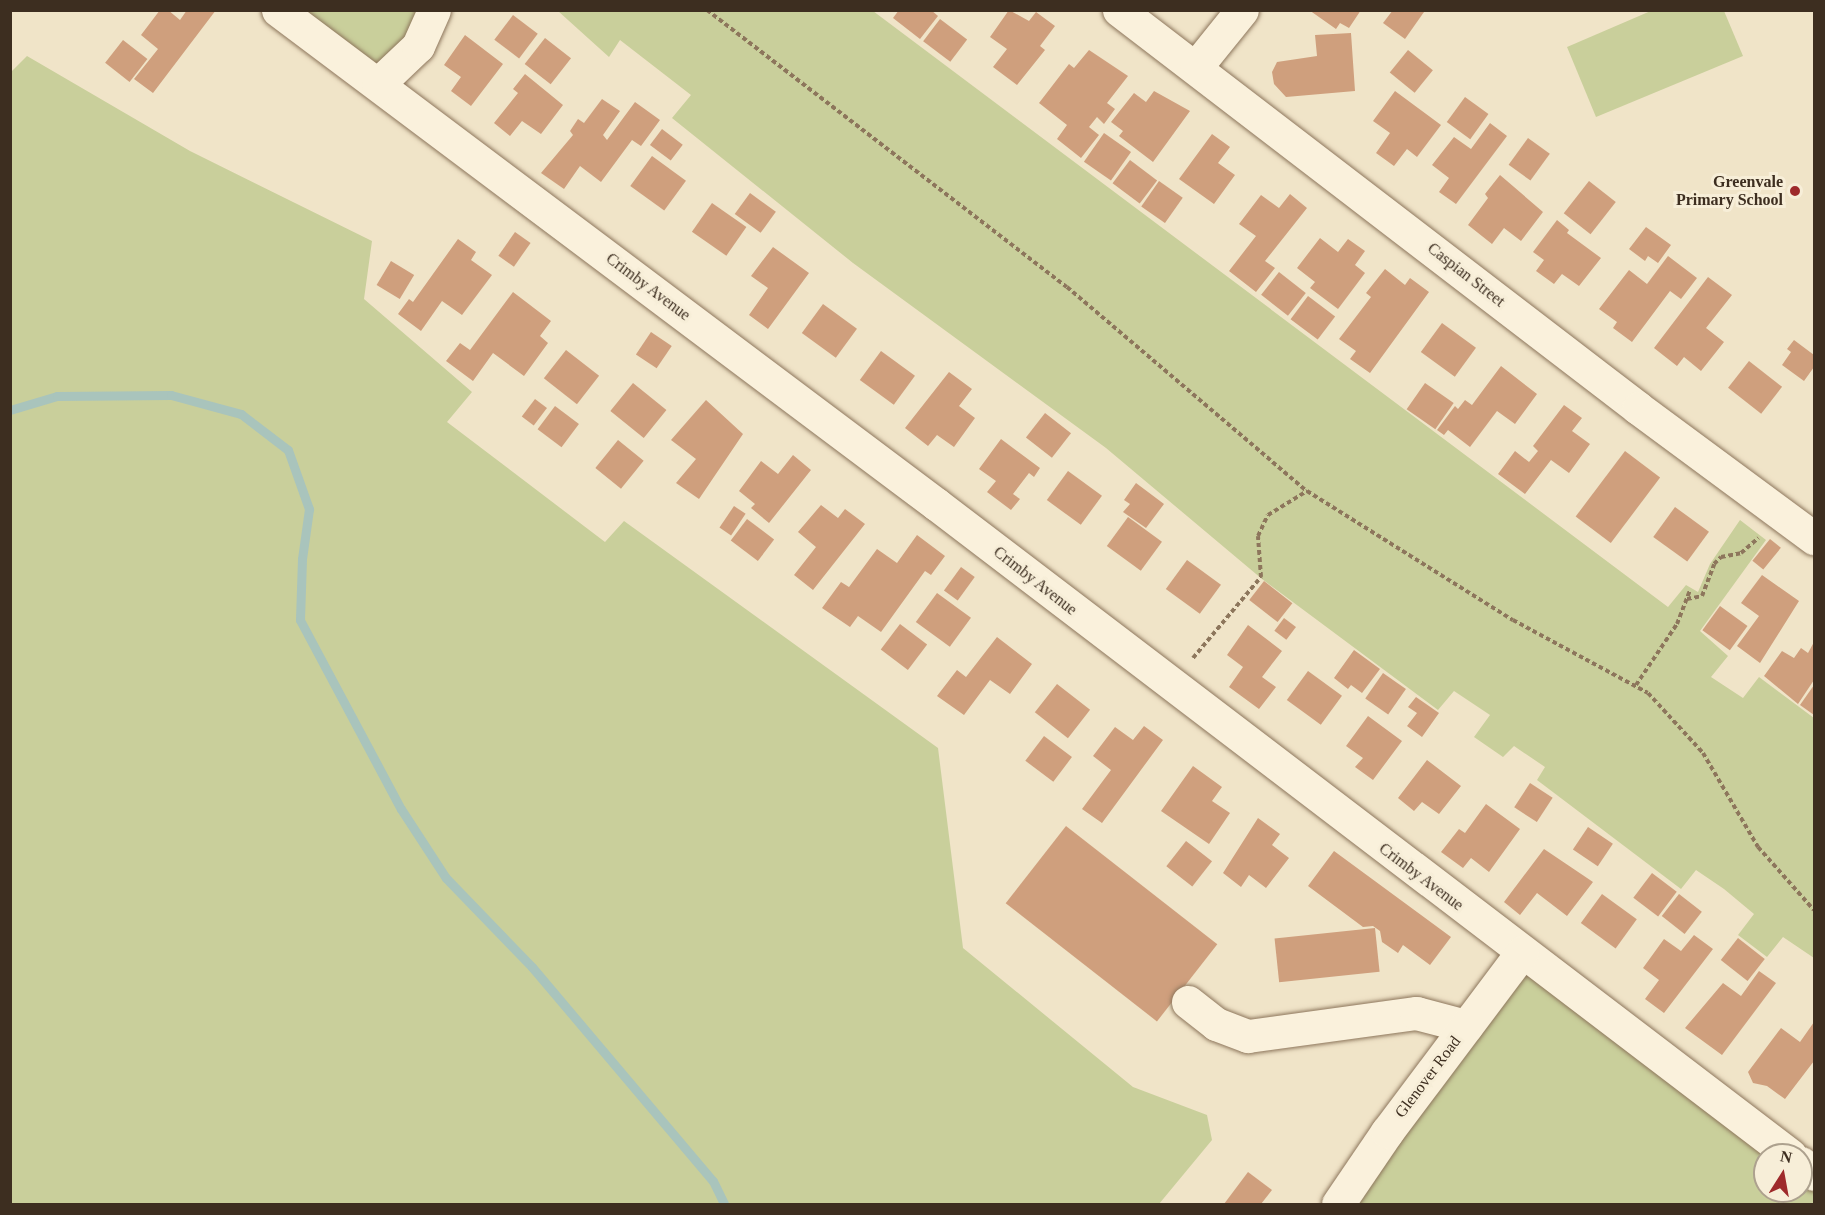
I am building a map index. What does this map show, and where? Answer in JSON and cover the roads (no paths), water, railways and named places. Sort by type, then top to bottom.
[{"type":"street","name":"Crimby Avenue","points":[[278,10],[936,504],[1171,687],[1774,1143]]},
{"type":"street","points":[[378,84],[418,46],[434,10]]},
{"type":"street","name":"Caspian Street","points":[[1119,10],[1638,408],[1815,538]]},
{"type":"street","points":[[1196,67],[1242,10]]},
{"type":"street","name":"Glenover Road","points":[[1338,1204],[1522,952]]},
{"type":"street","points":[[1188,1002],[1216,1024],[1248,1036],[1416,1013],[1466,1026]]},
{"type":"waterway","points":[[10,410],[57,396],[171,395],[241,414],[288,450],[309,509],[302,559],[300,620],[401,809],[446,878],[532,967],[713,1181],[724,1204]]},
{"type":"place","name":"Greenvale Primary School","points":[[1795,191]]}]
